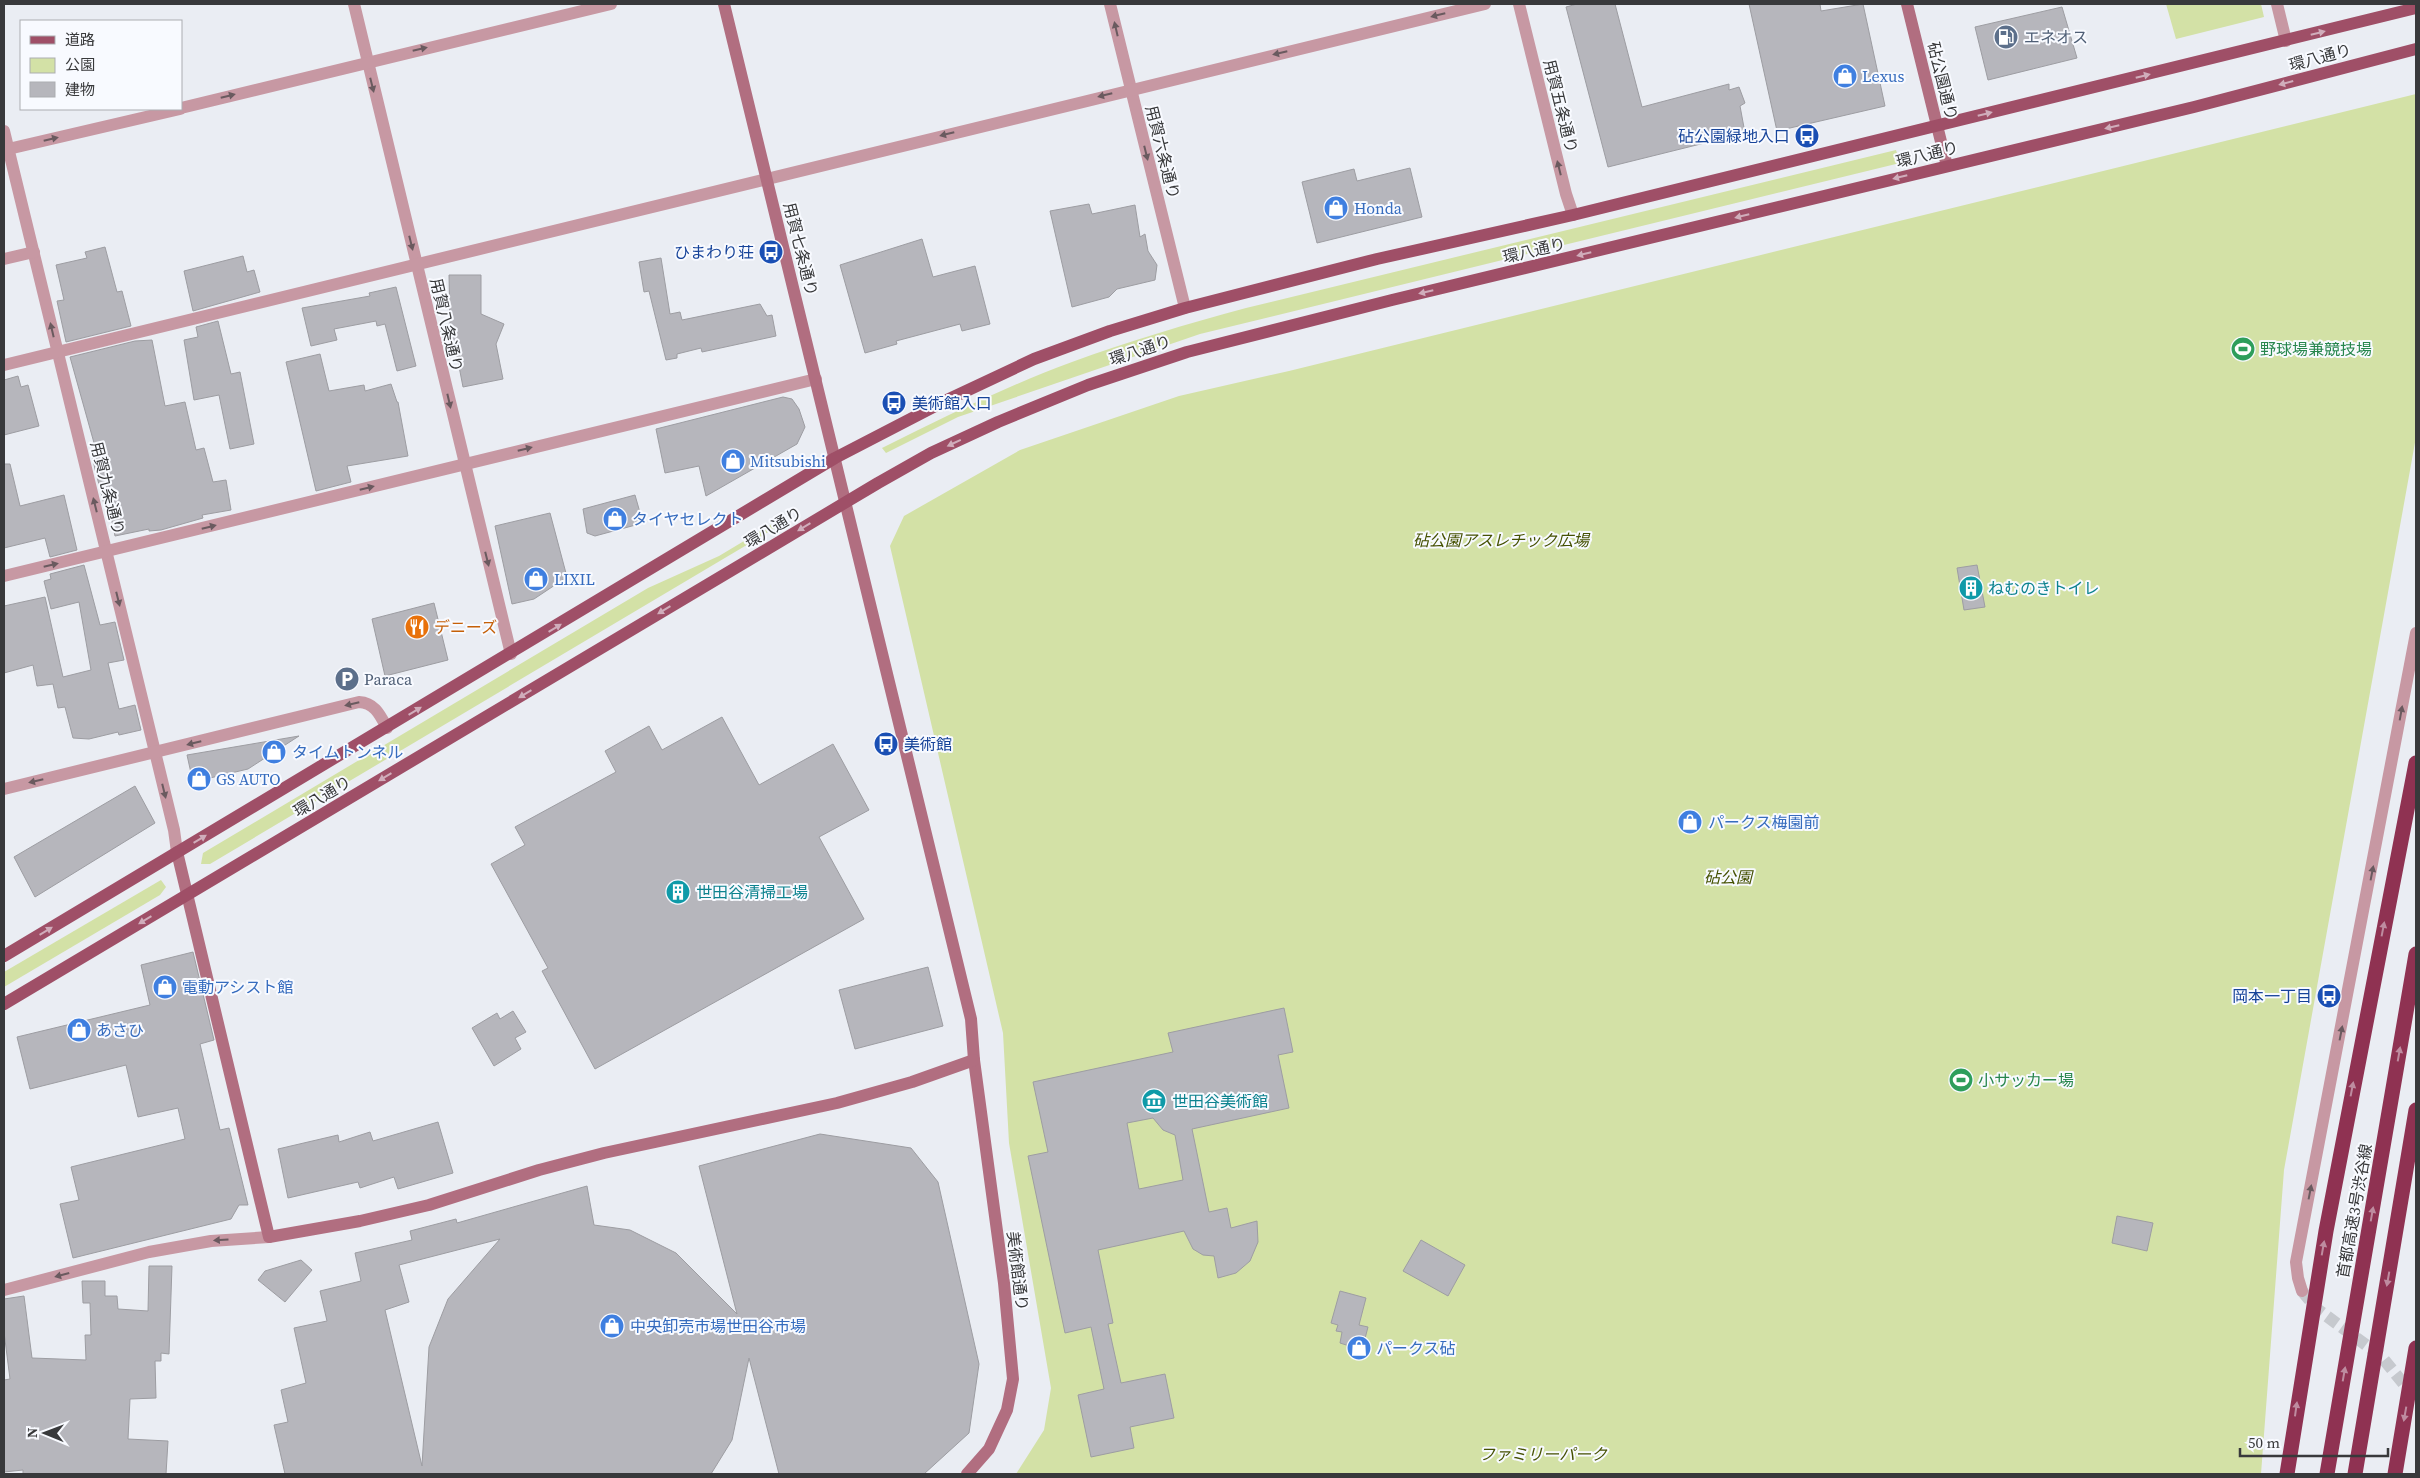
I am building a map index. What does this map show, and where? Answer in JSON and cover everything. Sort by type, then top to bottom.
[{"type":"highway","points":[[2286,1474],[2326,1231],[2416,763]]},
{"type":"highway","name":"首都高速3号渋谷線","points":[[2327,1474],[2416,954]]},
{"type":"highway","points":[[2355,1474],[2416,1110]]},
{"type":"highway","points":[[2394,1474],[2416,1348]]},
{"type":"main road","points":[[2395,13],[2413,4]]},
{"type":"main road","name":"環八通り","points":[[4,956],[511,654],[835,458],[947,400],[1034,359],[1110,331],[1185,308],[1377,259],[1573,215],[2416,8]]},
{"type":"main road","name":"環八通り","points":[[4,1004],[846,502],[932,454],[998,422],[1088,385],[1159,360],[1392,300],[2194,107],[2401,53],[2416,51]]},
{"type":"street","name":"用賀八条通り","points":[[354,4],[511,654]]},
{"type":"street","points":[[182,108],[611,4]]},
{"type":"street","name":"用賀七条通り","points":[[724,4],[846,502]]},
{"type":"street","name":"用賀六条通り","points":[[1110,4],[1185,308]]},
{"type":"street","points":[[4,365],[1485,4]]},
{"type":"street","name":"用賀五条通り","points":[[1519,4],[1566,194],[1573,215]]},
{"type":"street","name":"砧公園通り","points":[[1907,4],[1947,166]]},
{"type":"street","points":[[2277,4],[2286,41]]},
{"type":"street","points":[[6,150],[176,110]]},
{"type":"street","name":"用賀九条通り","points":[[4,132],[6,150],[34,252],[155,753],[177,852]]},
{"type":"street","points":[[4,259],[34,252]]},
{"type":"street","points":[[4,576],[816,379]]},
{"type":"street","name":"美術館通り","points":[[846,502],[969,1009],[974,1060],[1004,1283],[1013,1379],[1007,1410],[989,1449],[967,1474]]},
{"type":"street","points":[[2302,1292],[2296,1262],[2416,633]]},
{"type":"street","points":[[4,789],[359,702],[368,703],[376,709],[387,728]]},
{"type":"street","points":[[177,852],[269,1237]]},
{"type":"street","points":[[4,1290],[149,1252],[212,1241],[269,1237],[360,1221],[421,1207],[539,1170],[604,1153],[836,1103],[912,1082],[974,1060]]},
{"type":"green space","points":[[2166,4],[2261,4],[2264,17],[2176,39]]},
{"type":"green space","name":"砧公園","points":[[2416,94],[2416,437],[2284,1170],[2261,1474],[1016,1474],[1044,1430],[1051,1388],[1009,1143],[1003,1033],[890,546],[904,516],[1020,450],[1179,396],[1289,371]]},
{"type":"green space","points":[[1896,150],[1900,163],[1200,334],[958,417],[886,453],[882,448],[976,402],[1048,371],[1115,347],[1180,327],[1246,308]]},
{"type":"green space","points":[[784,517],[787,521],[210,864],[201,864],[203,853],[648,588],[719,556]]},
{"type":"green space","points":[[161,880],[166,887],[160,895],[4,987],[4,972]]},
{"type":"building","points":[[1577,4],[1615,4],[1642,107],[1729,84],[1729,90],[1739,87],[1745,103],[1740,106],[1745,133],[1608,167],[1566,7]]},
{"type":"building","points":[[1749,4],[1820,4],[1821,11],[1863,4],[1885,106],[1777,131]]},
{"type":"building","points":[[2062,7],[2077,58],[1988,80],[1975,27]]},
{"type":"building","points":[[1410,168],[1422,217],[1317,243],[1302,182],[1354,169],[1357,181]]},
{"type":"building","points":[[1089,204],[1092,214],[1135,205],[1140,237],[1145,234],[1148,251],[1157,265],[1155,280],[1117,289],[1109,297],[1072,307],[1050,211]]},
{"type":"building","points":[[922,239],[933,277],[975,266],[990,324],[962,331],[960,324],[896,341],[897,344],[865,353],[840,265]]},
{"type":"building","points":[[105,247],[117,292],[122,291],[131,326],[66,342],[57,301],[64,300],[56,265],[87,258],[85,252]]},
{"type":"building","points":[[243,256],[247,272],[254,270],[260,292],[193,311],[184,271]]},
{"type":"building","points":[[661,258],[670,314],[680,312],[682,320],[760,304],[767,316],[772,315],[776,336],[702,352],[701,348],[677,354],[677,358],[666,360],[649,291],[644,292],[639,262]]},
{"type":"building","points":[[449,275],[481,275],[481,314],[504,324],[496,344],[503,379],[463,387],[456,351],[447,354],[440,327],[450,324]]},
{"type":"building","points":[[396,287],[416,366],[397,371],[385,324],[377,326],[376,321],[334,329],[337,340],[311,346],[302,308],[370,296],[369,293]]},
{"type":"building","points":[[218,321],[231,374],[240,372],[254,444],[230,449],[219,395],[194,400],[184,340],[198,337],[196,327]]},
{"type":"building","points":[[152,340],[165,406],[185,402],[196,450],[204,448],[213,482],[226,480],[231,510],[202,515],[203,518],[161,530],[149,531],[149,529],[115,536],[108,503],[104,504],[95,469],[91,451],[96,450],[70,357],[135,341]]},
{"type":"building","points":[[320,354],[329,391],[364,385],[365,391],[391,384],[398,402],[408,456],[347,466],[351,482],[316,491],[286,362]]},
{"type":"building","points":[[18,376],[21,387],[28,385],[39,426],[4,435],[4,380]]},
{"type":"building","points":[[783,397],[792,399],[799,409],[805,427],[797,444],[706,496],[699,466],[665,473],[656,429]]},
{"type":"building","points":[[4,464],[10,464],[20,506],[64,495],[77,550],[50,557],[45,538],[4,548]]},
{"type":"building","points":[[635,495],[643,523],[595,536],[587,533],[583,509]]},
{"type":"building","points":[[550,513],[567,577],[534,599],[512,604],[495,526]]},
{"type":"building","points":[[84,565],[100,625],[115,622],[124,660],[108,663],[119,709],[135,705],[141,730],[119,735],[118,732],[89,739],[73,738],[65,707],[58,708],[53,684],[37,686],[33,665],[4,673],[4,606],[45,597],[63,677],[91,670],[79,602],[51,609],[44,581],[51,579],[50,574]]},
{"type":"building","name":"ねむのきトイレ","points":[[1977,565],[1985,607],[1964,610],[1957,568]]},
{"type":"building","points":[[434,603],[448,660],[385,676],[372,619]]},
{"type":"building","name":"世田谷清掃工場","points":[[722,717],[759,785],[833,744],[869,810],[819,837],[864,919],[595,1069],[542,971],[548,968],[491,864],[525,845],[515,827],[616,772],[605,751],[649,726],[662,750]]},
{"type":"building","points":[[299,736],[248,769],[193,782],[187,755]]},
{"type":"building","points":[[135,786],[155,823],[35,897],[14,857]]},
{"type":"building","name":"パークス梅園前","points":[[1696,812],[1700,827],[1684,831],[1681,816]]},
{"type":"building","points":[[193,952],[214,1040],[200,1044],[220,1130],[229,1128],[248,1205],[239,1205],[231,1219],[73,1258],[60,1204],[79,1200],[71,1167],[185,1139],[178,1108],[138,1117],[126,1065],[30,1089],[17,1037],[150,1005],[141,965]]},
{"type":"building","points":[[928,967],[943,1026],[855,1049],[839,990]]},
{"type":"building","points":[[1284,1008],[1293,1052],[1278,1055],[1289,1108],[1192,1129],[1209,1212],[1227,1208],[1231,1228],[1257,1221],[1258,1242],[1250,1261],[1236,1273],[1218,1278],[1214,1256],[1203,1255],[1193,1249],[1184,1231],[1098,1250],[1113,1323],[1108,1324],[1121,1383],[1165,1374],[1174,1418],[1130,1427],[1134,1448],[1091,1457],[1078,1395],[1104,1389],[1091,1327],[1065,1333],[1028,1156],[1048,1152],[1033,1082],[1173,1052],[1168,1033]],"holes":[[[1153,1118],[1163,1130],[1175,1135],[1183,1180],[1139,1189],[1127,1123]]]},
{"type":"building","points":[[513,1011],[526,1032],[515,1038],[521,1049],[494,1066],[472,1028],[497,1013],[500,1019]]},
{"type":"building","points":[[438,1122],[453,1173],[398,1189],[394,1177],[360,1188],[358,1182],[288,1198],[278,1149],[338,1135],[339,1142],[370,1132],[373,1141]]},
{"type":"building","name":"中央卸売市場世田谷市場","points":[[820,1134],[911,1148],[938,1182],[979,1364],[969,1433],[924,1474],[779,1474],[749,1358],[732,1440],[711,1474],[285,1474],[274,1425],[288,1422],[281,1390],[306,1383],[294,1328],[327,1321],[320,1291],[361,1281],[355,1253],[412,1240],[410,1231],[456,1219],[457,1223],[587,1186],[594,1225],[630,1230],[676,1253],[737,1314],[699,1166]],"holes":[[[500,1239],[448,1299],[429,1347],[422,1466],[385,1310],[409,1302],[399,1265]]]},
{"type":"building","points":[[2117,1216],[2153,1223],[2147,1251],[2112,1243]]},
{"type":"building","points":[[1421,1240],[1465,1265],[1448,1296],[1403,1271]]},
{"type":"building","points":[[301,1260],[312,1270],[285,1302],[258,1280],[265,1271]]},
{"type":"building","points":[[149,1266],[172,1266],[169,1354],[161,1353],[161,1361],[155,1361],[156,1398],[130,1399],[128,1439],[168,1441],[166,1474],[23,1474],[23,1470],[4,1472],[4,1380],[10,1379],[4,1332],[4,1299],[24,1296],[32,1358],[86,1360],[85,1335],[91,1335],[90,1303],[83,1303],[82,1281],[105,1281],[105,1296],[117,1296],[118,1309],[148,1311]]},
{"type":"building","points":[[1340,1291],[1366,1298],[1359,1325],[1368,1327],[1362,1350],[1340,1343],[1342,1332],[1336,1331],[1338,1325],[1331,1323]]},
{"type":"tunnel","points":[[2302,1291],[2317,1309],[2381,1356],[2416,1399]]},
{"type":"place","name":"エネオス","points":[[2006,37]]},
{"type":"place","name":"Lexus","points":[[1845,76]]},
{"type":"place","name":"砧公園緑地入口","points":[[1807,136]]},
{"type":"place","name":"Honda","points":[[1336,208]]},
{"type":"place","name":"ひまわり荘","points":[[771,252]]},
{"type":"place","name":"野球場兼競技場","points":[[2243,349]]},
{"type":"place","name":"美術館入口","points":[[894,403]]},
{"type":"place","name":"Mitsubishi","points":[[733,461]]},
{"type":"place","name":"タイヤセレクト","points":[[615,519]]},
{"type":"place","name":"LIXIL","points":[[536,579]]},
{"type":"place","name":"ねむのきトイレ","points":[[1971,588]]},
{"type":"place","name":"デニーズ","points":[[417,627]]},
{"type":"place","name":"Paraca","points":[[347,679]]},
{"type":"place","name":"美術館","points":[[886,744]]},
{"type":"place","name":"タイムトンネル","points":[[274,752]]},
{"type":"place","name":"GS AUTO","points":[[199,779]]},
{"type":"place","name":"パークス梅園前","points":[[1690,822]]},
{"type":"place","name":"世田谷清掃工場","points":[[678,892]]},
{"type":"place","name":"電動アシスト館","points":[[165,987]]},
{"type":"place","name":"岡本一丁目","points":[[2329,996]]},
{"type":"place","name":"あさひ","points":[[79,1030]]},
{"type":"place","name":"小サッカー場","points":[[1961,1080]]},
{"type":"place","name":"世田谷美術館","points":[[1154,1101]]},
{"type":"place","name":"中央卸売市場世田谷市場","points":[[612,1326]]},
{"type":"place","name":"パークス砧","points":[[1359,1348]]},
{"type":"park label","name":"砧公園アスレチック広場","points":[[1501,540]]},
{"type":"park label","name":"ファミリーパーク","points":[[1543,1454]]}]
